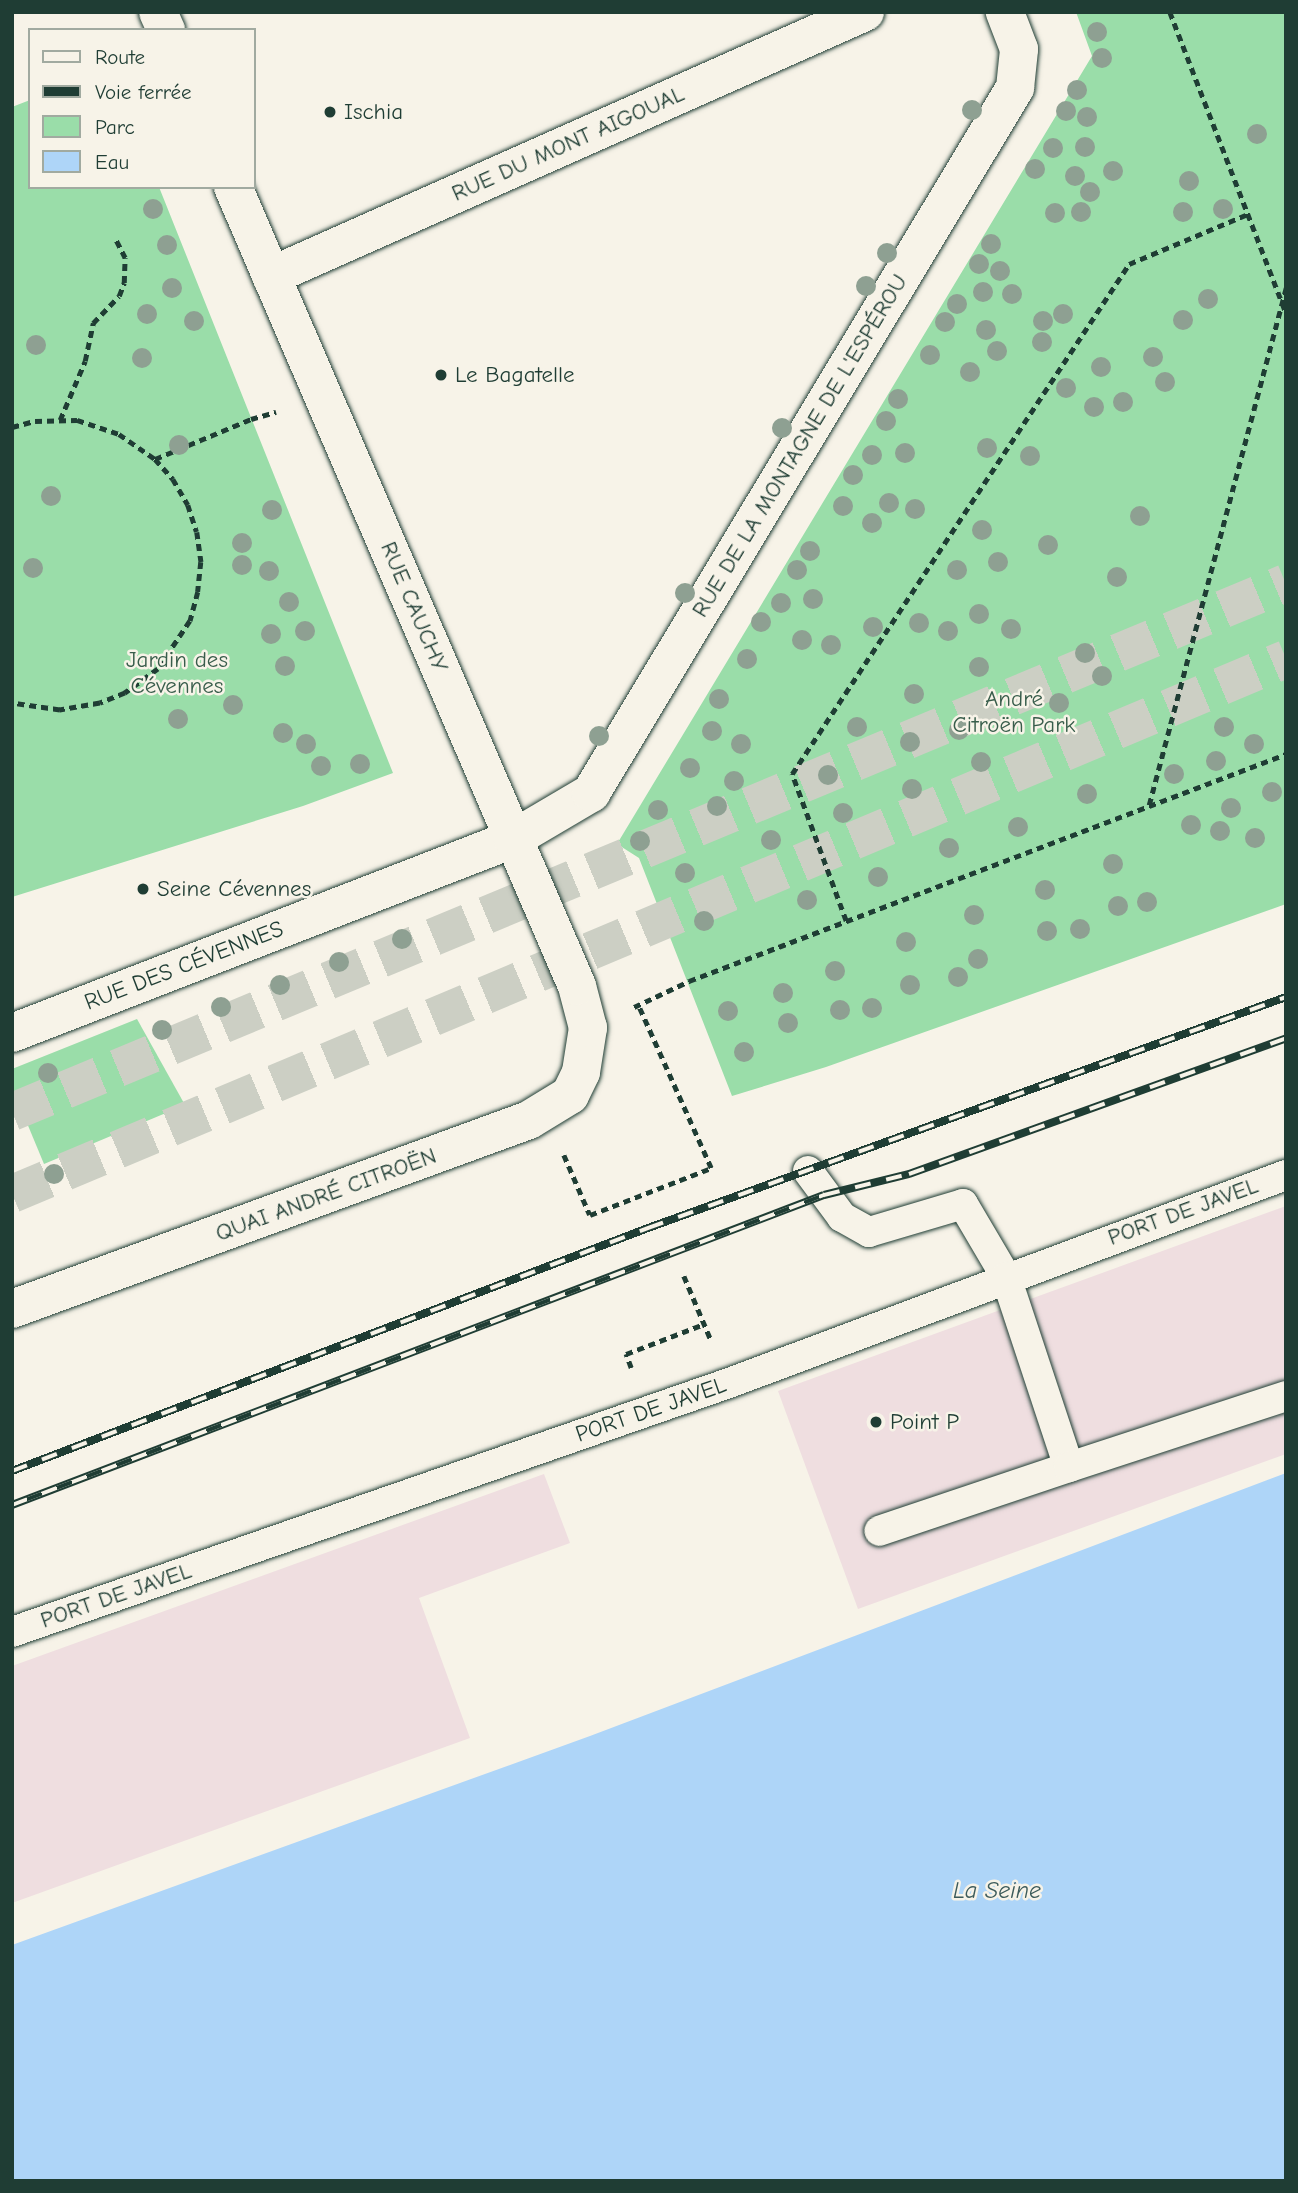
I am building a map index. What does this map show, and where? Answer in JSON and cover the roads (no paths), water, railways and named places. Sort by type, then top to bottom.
[{"type":"street","points":[[158,12],[165,28]]},
{"type":"street","name":"RUE DU MONT AIGOUAL","points":[[271,276],[865,12]]},
{"type":"street","name":"RUE DE LA MONTAGNE DE L'ESPÉROU","points":[[513,839],[590,793],[1015,88],[1019,50],[1005,12]]},
{"type":"street","name":"RUE CAUCHY","points":[[234,189],[577,986],[588,1028]]},
{"type":"street","name":"RUE DES CÉVENNES","points":[[12,1033],[513,839]]},
{"type":"street","name":"QUAI ANDRÉ CITROËN","points":[[12,1309],[529,1121],[570,1095],[581,1072],[588,1028]]},
{"type":"lane","points":[[808,1171],[842,1217],[869,1232],[963,1204],[1006,1277],[1069,1467]]},
{"type":"lane","name":"PORT DE JAVEL","points":[[12,1632],[729,1383],[1006,1277],[1286,1175]]},
{"type":"lane","points":[[879,1531],[1286,1396]]},
{"type":"water","name":"La Seine","points":[[1286,1473],[1286,2181],[12,2181],[12,1945],[590,1736]]},
{"type":"tunnel","points":[[12,1112],[1286,583]]},
{"type":"tunnel","points":[[12,1194],[1286,659]]},
{"type":"railway","points":[[12,1471],[648,1228],[1286,997]]},
{"type":"railway","points":[[12,1505],[824,1195],[909,1174],[1286,1038]]},
{"type":"place","name":"Ischia","points":[[330,112]]},
{"type":"place","name":"Le Bagatelle","points":[[441,375]]},
{"type":"place","name":"Seine Cévennes","points":[[143,889]]},
{"type":"place","name":"Point P","points":[[876,1422]]},
{"type":"park label","name":"Jardin des Cévennes","points":[[177,673]]},
{"type":"park label","name":"André Citroën Park","points":[[1014,712]]}]
